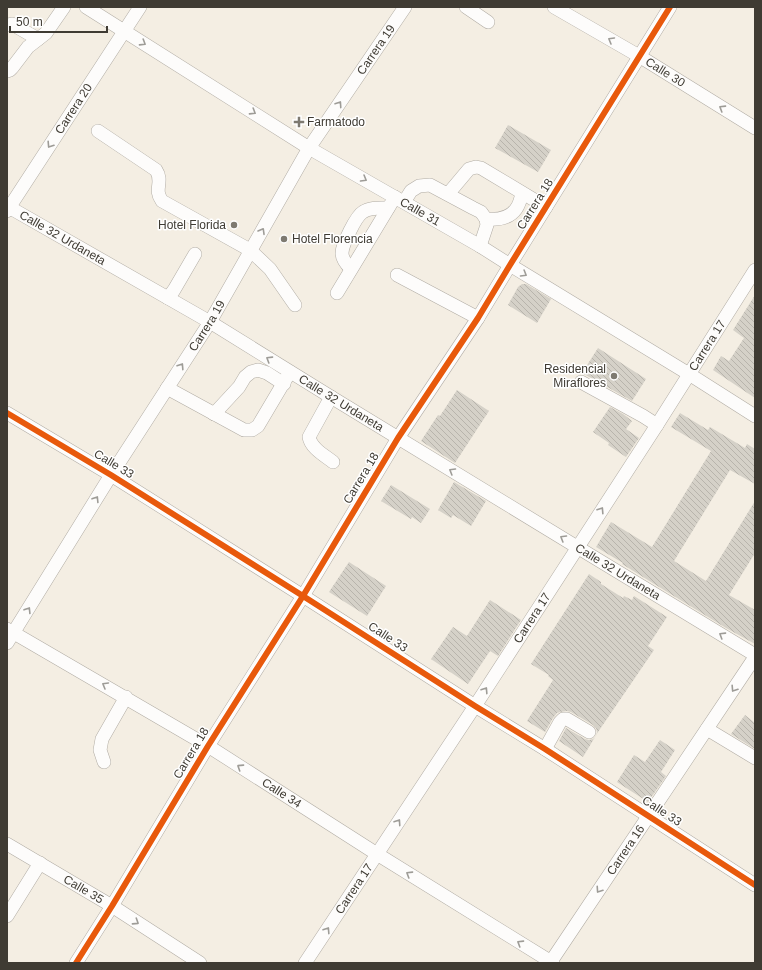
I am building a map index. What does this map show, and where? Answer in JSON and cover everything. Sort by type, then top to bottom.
[{"type":"street","points":[[7,71],[12,68],[28,47],[46,33],[64,7]]},
{"type":"street","name":"Calle 31","points":[[86,7],[309,148],[480,246],[755,416]]},
{"type":"street","name":"Carrera 20","points":[[8,208],[140,7]]},
{"type":"street","name":"Carrera 19","points":[[9,635],[210,322],[309,148],[404,7]]},
{"type":"street","points":[[466,7],[488,22]]},
{"type":"street","name":"Calle 30","points":[[554,7],[638,56],[755,128]]},
{"type":"street","name":"Carrera 18","points":[[76,963],[208,746],[303,596],[398,438],[478,318],[638,56],[670,7]]},
{"type":"street","points":[[7,26],[12,24],[38,39]]},
{"type":"street","points":[[98,132],[156,170],[160,178],[158,193],[159,198],[162,201],[250,250],[270,269],[295,305]]},
{"type":"street","points":[[448,194],[469,168],[476,167],[481,168],[546,207]]},
{"type":"street","points":[[337,293],[388,208],[419,186],[430,185],[481,212],[486,219],[486,225],[480,246]]},
{"type":"street","points":[[486,219],[502,219],[511,214],[516,210],[522,193]]},
{"type":"street","name":"Calle 32 Urdaneta","points":[[8,208],[210,322],[331,398],[578,546],[755,656]]},
{"type":"street","points":[[351,269],[343,259],[342,253],[353,224],[363,212],[373,208],[388,208]]},
{"type":"street","points":[[168,298],[195,254]]},
{"type":"street","name":"Carrera 17","points":[[305,963],[475,706],[657,425],[755,270]]},
{"type":"street","points":[[397,275],[478,318]]},
{"type":"street","points":[[214,414],[251,372],[258,370],[267,373],[284,384]]},
{"type":"street","points":[[167,388],[244,430],[252,430],[258,426],[290,372]]},
{"type":"street","points":[[581,382],[657,425]]},
{"type":"street","points":[[331,398],[309,437],[310,442],[318,451],[333,462]]},
{"type":"street","name":"Calle 33","points":[[7,413],[111,475],[303,596],[545,749],[755,885]]},
{"type":"street","name":"Calle 34","points":[[9,635],[126,697],[208,746],[376,854],[551,963]]},
{"type":"street","name":"Carrera 16","points":[[551,963],[755,656]]},
{"type":"street","points":[[104,762],[100,750],[102,739],[126,697]]},
{"type":"street","points":[[545,749],[563,719],[567,719],[589,732]]},
{"type":"street","points":[[707,729],[755,758]]},
{"type":"street","name":"Calle 35","points":[[7,844],[112,906],[200,963]]},
{"type":"street","points":[[7,916],[40,863]]},
{"type":"building","points":[[508,125],[551,150],[538,172],[495,148]]},
{"type":"building","points":[[522,284],[526,284],[551,299],[537,323],[508,305],[518,287]]},
{"type":"building","points":[[755,295],[755,398],[713,370],[721,356],[729,361],[744,338],[733,330]]},
{"type":"building","name":"Residencial Miraflores","points":[[598,348],[646,379],[632,401],[582,373]]},
{"type":"building","points":[[457,390],[489,411],[455,463],[421,441]]},
{"type":"building","points":[[610,407],[632,421],[626,429],[639,438],[626,457],[608,445],[609,443],[593,432]]},
{"type":"building","points":[[680,413],[708,430],[710,427],[745,448],[747,444],[755,449],[755,484],[730,470],[674,561],[706,581],[755,501],[755,553],[729,595],[755,610],[755,644],[726,628],[596,547],[611,522],[652,547],[711,451],[671,427]]},
{"type":"building","points":[[454,482],[486,501],[471,526],[453,515],[451,518],[438,510]]},
{"type":"building","points":[[391,485],[430,509],[421,523],[412,517],[411,519],[381,501]]},
{"type":"building","points":[[349,562],[386,586],[367,616],[329,592]]},
{"type":"building","points":[[589,574],[601,582],[601,584],[623,598],[624,596],[632,600],[634,596],[667,617],[648,646],[654,650],[596,735],[596,728],[593,725],[567,711],[557,713],[545,732],[527,721],[553,680],[548,676],[549,675],[531,664]]},
{"type":"building","points":[[490,600],[521,620],[498,656],[490,651],[468,684],[431,659],[453,627],[467,636]]},
{"type":"building","points":[[745,715],[755,723],[755,749],[731,734]]},
{"type":"building","points":[[566,728],[585,739],[589,740],[595,737],[583,757],[559,741]]},
{"type":"building","points":[[660,740],[675,750],[661,772],[666,776],[648,802],[617,782],[634,755],[645,762]]},
{"type":"cycle path","points":[[76,963],[208,746],[303,596],[398,438],[478,318],[670,7]]},
{"type":"cycle path","points":[[7,413],[111,475],[303,596],[545,749],[755,885]]},
{"type":"place","name":"Farmatodo","points":[[299,122]]},
{"type":"place","name":"Hotel Florida","points":[[234,225]]},
{"type":"place","name":"Hotel Florencia","points":[[284,239]]},
{"type":"place","name":"Residencial Miraflores","points":[[614,376]]}]
